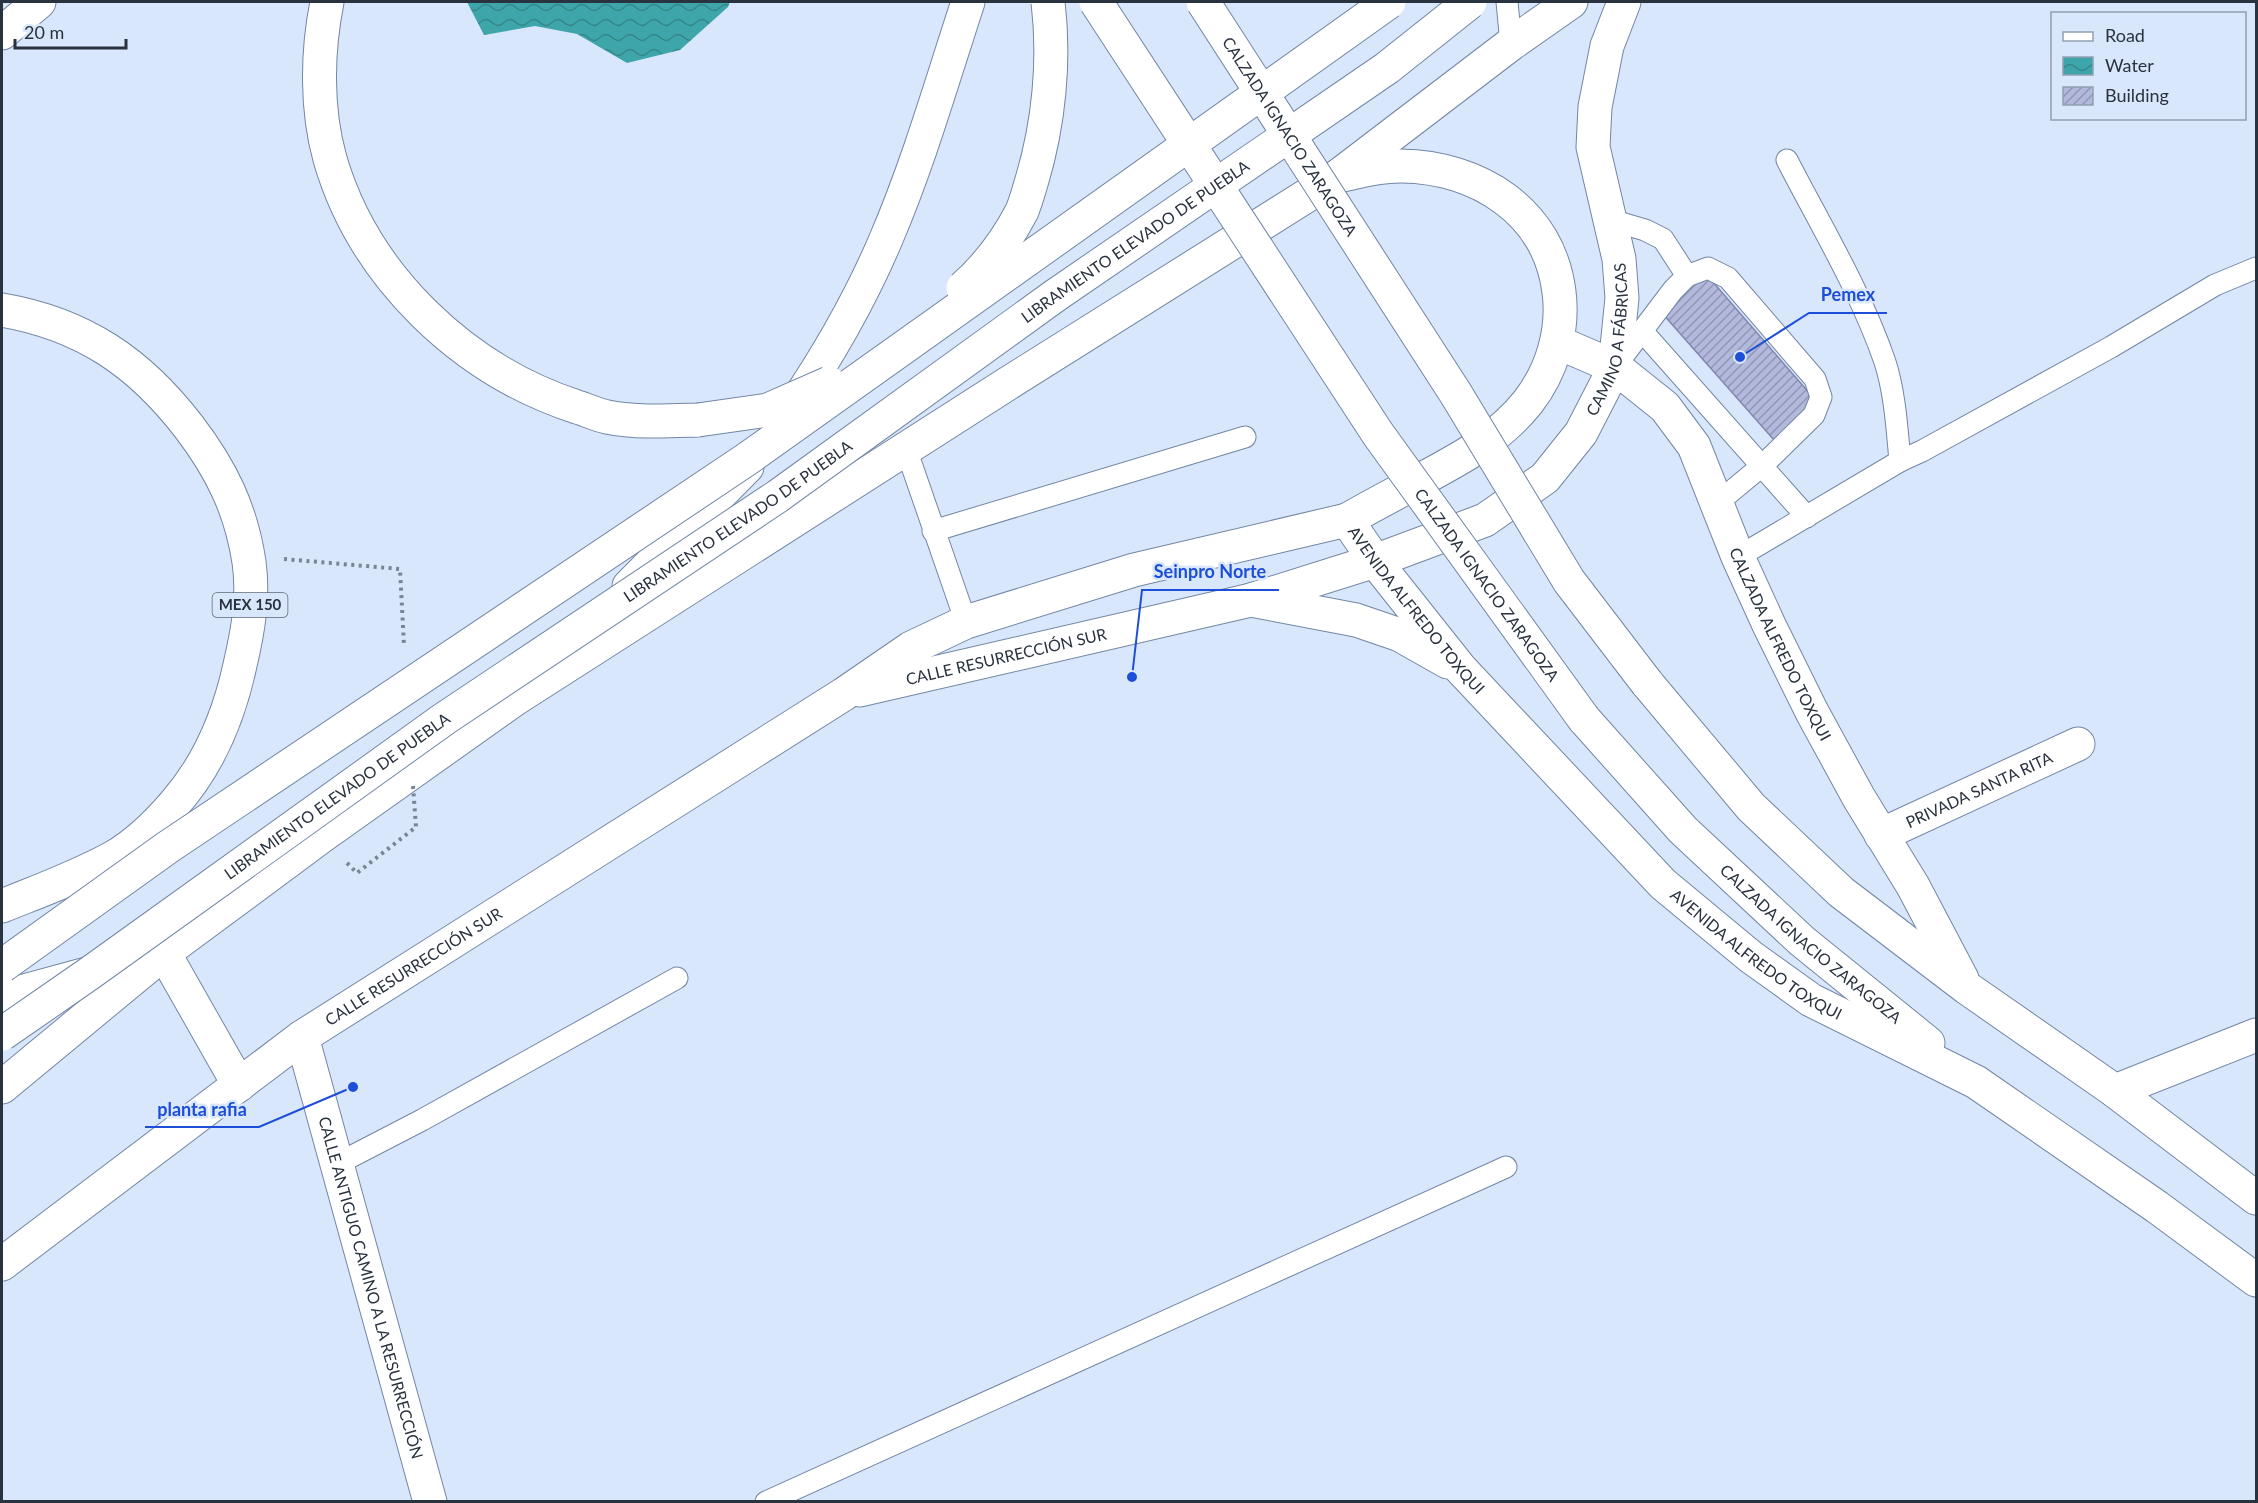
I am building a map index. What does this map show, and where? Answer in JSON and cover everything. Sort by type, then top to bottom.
[{"type":"main road","points":[[2,33],[39,2]]},
{"type":"main road","points":[[327,2],[320,55],[324,126],[331,160],[346,200],[366,239],[391,276],[419,309],[451,340],[489,366],[554,400],[608,417],[661,422],[698,420],[768,410],[819,389],[868,362],[920,324],[984,268],[1023,209],[1039,156],[1046,110],[1052,32],[1048,2]]},
{"type":"main road","points":[[515,699],[742,474],[809,383],[840,334],[886,241],[905,192],[968,2]]},
{"type":"main road","name":"CALZADA IGNACIO ZARAGOZA","points":[[1096,2],[1378,434],[1584,719],[1683,830],[1794,933],[1976,1082]]},
{"type":"main road","name":"CALZADA IGNACIO ZARAGOZA","points":[[1203,2],[1456,394],[1569,581],[1647,683],[1759,815],[1841,892],[1967,988]]},
{"type":"main road","points":[[2,966],[168,847],[747,459],[1389,2]]},
{"type":"main road","name":"LIBRAMIENTO ELEVADO DE PUEBLA","points":[[2,1034],[444,719],[778,496],[1056,295],[1387,68],[1470,2]]},
{"type":"main road","points":[[2,1087],[164,953],[322,836],[515,699],[1338,176],[1511,44],[1571,2]]},
{"type":"main road","name":"CAMINO A FÁBRICAS","points":[[1375,561],[1485,520],[1545,478],[1581,433],[1615,367],[1622,298],[1619,259],[1593,147],[1595,107],[1607,46],[1624,2]]},
{"type":"main road","points":[[1338,176],[1376,168],[1427,168],[1473,181],[1507,198],[1525,215],[1540,236],[1551,258],[1558,281],[1561,305],[1561,325],[1557,342],[1544,377],[1530,400],[1512,421],[1492,439],[1470,453],[1347,520]]},
{"type":"main road","name":"MEX 150","points":[[2,310],[24,314],[77,333],[123,359],[148,379],[171,403],[209,453],[235,505],[244,533],[251,595],[248,626],[234,697],[219,735],[200,771],[175,803],[147,832],[115,856],[2,906]]},
{"type":"main road","name":"CALZADA ALFREDO TOXQUI","points":[[1557,342],[1615,367],[1665,407],[1681,425],[1694,446],[1738,557],[1812,712],[1881,835],[1913,886],[1967,988]]},
{"type":"main road","name":"AVENIDA ALFREDO TOXQUI","points":[[1347,520],[1375,561],[1460,668],[1663,884],[1751,957],[1811,1000],[1976,1082],[2157,1207],[2256,1280]]},
{"type":"main road","name":"CALLE RESURRECCIÓN SUR","points":[[2,1264],[302,1037],[844,694],[911,648],[966,622],[1134,570],[1347,520]]},
{"type":"main road","name":"CALLE RESURRECCIÓN SUR","points":[[844,694],[1251,600],[1375,561]]},
{"type":"main road","points":[[1251,600],[1356,620],[1400,635],[1460,668]]},
{"type":"main road","name":"PRIVADA SANTA RITA","points":[[1881,835],[2078,744]]},
{"type":"main road","points":[[2,997],[164,953]]},
{"type":"main road","points":[[164,953],[239,1085]]},
{"type":"main road","points":[[1967,988],[2115,1091],[2256,1198]]},
{"type":"main road","points":[[2115,1091],[2256,1035]]},
{"type":"main road","name":"CALLE ANTIGUO CAMINO A LA RESURRECCIÓN","points":[[302,1037],[430,1502]]},
{"type":"lane","points":[[1507,2],[1511,44]]},
{"type":"lane","points":[[1787,160],[1866,315],[1886,364],[1896,418],[1900,461]]},
{"type":"lane","points":[[1611,220],[1645,230],[1664,239],[1687,276]]},
{"type":"lane","points":[[1615,367],[1673,290],[1687,276],[1708,268],[1728,278],[1815,379],[1821,397],[1814,416],[1763,465],[1716,504]]},
{"type":"lane","points":[[1738,557],[1900,461],[2111,347],[2215,285],[2256,268]]},
{"type":"lane","points":[[1642,332],[1807,516]]},
{"type":"lane","points":[[933,531],[1245,437]]},
{"type":"lane","points":[[906,449],[966,622]]},
{"type":"lane","points":[[337,1164],[422,1120],[677,978]]},
{"type":"lane","points":[[766,1502],[1506,1167]]},
{"type":"path","points":[[247,555],[399,568],[404,647]]},
{"type":"path","points":[[357,873],[416,827]]},
{"type":"water","points":[[467,2],[730,2],[728,7],[680,50],[627,63],[577,34],[535,26],[484,35]]},
{"type":"building","points":[[1706,274],[1817,402],[1774,440],[1662,313]]},
{"type":"place","name":"Pemex","points":[[1740,357]]},
{"type":"place","name":"Seinpro Norte","points":[[1132,677]]},
{"type":"place","name":"planta rafia","points":[[353,1087]]}]
